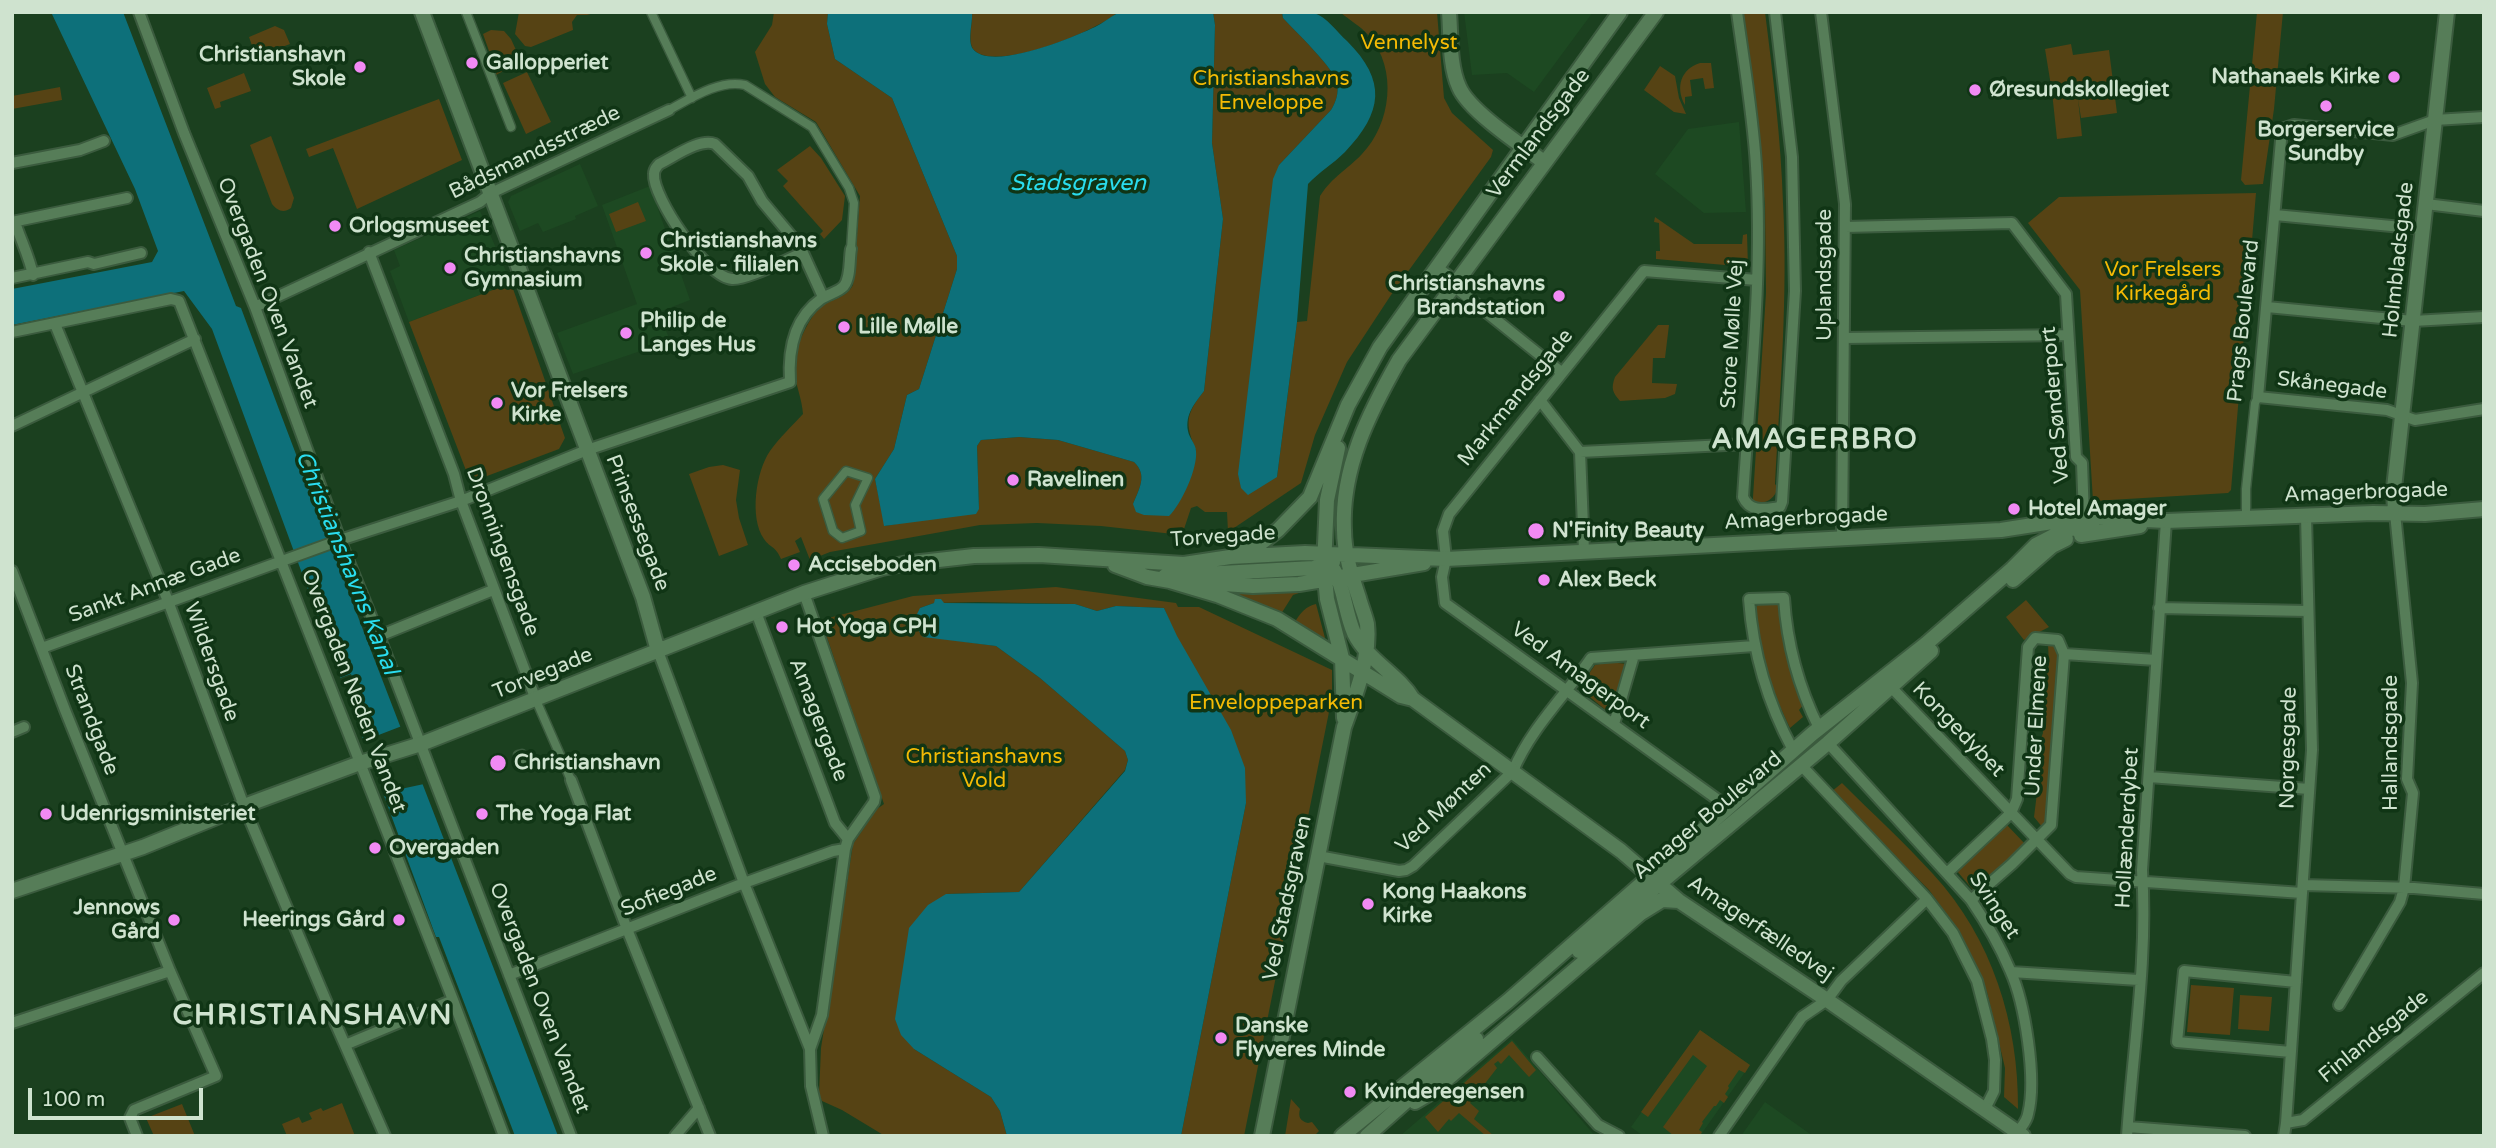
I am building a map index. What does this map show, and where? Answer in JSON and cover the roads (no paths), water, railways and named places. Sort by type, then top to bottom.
[{"type":"street","name":"Overgaden Oven Vandet","points":[[139,12],[255,307],[340,540],[379,636],[417,746],[571,1136]]},
{"type":"street","name":"Prinsessegade","points":[[422,12],[643,597],[658,651],[744,883],[810,1049]]},
{"type":"street","points":[[466,12],[511,127]]},
{"type":"street","points":[[651,12],[692,98]]},
{"type":"street","points":[[1449,12],[1454,73],[1461,91],[1478,111],[1544,162]]},
{"type":"street","name":"Vermlandsgade","points":[[1230,557],[1261,543],[1302,507],[1317,482],[1348,405],[1380,347],[1619,12]]},
{"type":"street","name":"Vermlandsgade","points":[[1334,562],[1344,534],[1346,490],[1354,455],[1372,409],[1398,360],[1656,12]]},
{"type":"street","name":"Store Mølle Vej","points":[[1737,12],[1756,165],[1757,280],[1743,497],[1747,506],[1753,509],[1780,507],[1782,502],[1795,291],[1792,157],[1775,12]]},
{"type":"street","name":"Uplandsgade","points":[[1821,12],[1845,204],[1842,539]]},
{"type":"street","name":"Holmbladsgade","points":[[2395,513],[2394,488],[2447,12]]},
{"type":"street","name":"Bådsmandsstræde","points":[[255,307],[480,202],[491,193],[692,98],[734,83],[746,85],[812,127],[849,188],[854,203],[850,249]]},
{"type":"street","points":[[2435,120],[2484,117]]},
{"type":"street","name":"Prags Boulevard","points":[[2246,518],[2246,489],[2255,403],[2258,397],[2283,129],[2294,125],[2393,135],[2435,120]]},
{"type":"street","points":[[12,163],[80,150],[104,141]]},
{"type":"street","points":[[803,253],[742,279],[719,276],[685,239],[665,205],[653,177],[654,170],[659,164],[701,144],[715,144],[748,176],[762,201],[803,253],[823,297]]},
{"type":"street","points":[[33,275],[29,255],[14,222],[127,198]]},
{"type":"street","points":[[2426,204],[2484,211]]},
{"type":"street","points":[[2275,215],[2423,229]]},
{"type":"street","name":"Ved Sønderport","points":[[1845,227],[2012,223],[2066,294],[2076,457],[2082,463],[2084,517]]},
{"type":"street","points":[[340,540],[461,501],[587,450],[790,382],[789,359],[794,336],[809,309],[823,297],[843,287],[847,279],[850,249]]},
{"type":"street","name":"Dronningensgade","points":[[369,252],[454,474],[461,501],[536,700],[571,780],[710,1136]]},
{"type":"street","points":[[12,278],[141,253]]},
{"type":"street","points":[[1438,268],[1457,282],[1461,292],[1561,372]]},
{"type":"street","name":"Markmandsgade","points":[[1446,559],[1443,531],[1445,521],[1644,271],[1757,280]]},
{"type":"street","points":[[12,332],[171,299],[179,301],[195,339],[12,426]]},
{"type":"street","points":[[2267,307],[2413,321],[2484,317]]},
{"type":"street","name":"Wildersgade","points":[[55,324],[168,601],[244,806],[385,1136]]},
{"type":"street","points":[[1845,338],[2068,335]]},
{"type":"street","name":"Overgaden Neden Vandet","points":[[195,339],[362,763],[504,1136]]},
{"type":"street","name":"Skånegade","points":[[2258,397],[2387,410],[2415,420],[2484,409]]},
{"type":"street","points":[[1540,400],[1580,452],[1584,551]]},
{"type":"street","name":"Vermlandsgade","points":[[1334,562],[1327,500],[1348,405]]},
{"type":"street","points":[[1580,452],[1747,444]]},
{"type":"street","points":[[846,471],[868,478],[855,505],[861,531],[842,538],[833,531],[823,499],[846,471]]},
{"type":"street","name":"Amagerbrogade","points":[[2001,530],[2080,535],[2166,522],[2425,514],[2484,509]]},
{"type":"street","name":"Hallandsgade","points":[[2339,1005],[2400,902],[2404,888],[2413,793],[2407,779],[2412,683],[2395,513]]},
{"type":"street","name":"Norgesgade","points":[[2284,1136],[2312,750],[2306,516]]},
{"type":"street","name":"Amagerbrogade","points":[[1334,562],[1375,572],[1446,559],[2001,530],[2084,517],[2166,522]]},
{"type":"street","points":[[2054,534],[2090,525],[2166,522]]},
{"type":"street","name":"Hollænderdybet","points":[[2127,1131],[2139,980],[2166,522]]},
{"type":"street","name":"Amager Boulevard","points":[[1367,1136],[1655,881],[1728,807],[1793,750],[1926,644],[2036,545],[2054,534]]},
{"type":"street","name":"Amager Boulevard","points":[[1342,1136],[1828,743],[2053,546],[2080,535]]},
{"type":"street","name":"Sankt Annæ Gade","points":[[42,648],[340,540]]},
{"type":"street","name":"Torvegade","points":[[12,891],[143,847],[244,806],[417,746],[804,593],[883,568],[974,556],[1039,555],[1194,564],[1230,557],[1334,562]]},
{"type":"street","name":"Torvegade","points":[[1101,559],[1147,577]]},
{"type":"street","name":"Ved Amagerport","points":[[1446,559],[1442,577],[1445,603],[1728,807]]},
{"type":"street","points":[[1147,577],[1334,562],[1327,599],[1342,658],[1344,727]]},
{"type":"street","name":"Torvegade","points":[[1170,580],[1253,586],[1299,584],[1334,562]]},
{"type":"street","name":"Ved Stadsgraven","points":[[1262,1136],[1344,727],[1362,670],[1365,649],[1367,624],[1334,562]]},
{"type":"street","name":"Strandgade","points":[[12,571],[170,971],[216,1076],[134,1110],[130,1118],[136,1136]]},
{"type":"street","name":"Amagerfælledvej","points":[[1147,577],[1170,580],[1277,618],[1401,696],[1413,699],[1621,851],[1679,901],[2020,1134]]},
{"type":"street","points":[[379,636],[494,590]]},
{"type":"street","points":[[804,593],[875,797],[846,844],[822,1015],[810,1049],[811,1086],[823,1136]]},
{"type":"street","points":[[1793,750],[1769,700],[1754,646],[1749,599],[1784,598],[1785,625],[1797,678],[1819,728]]},
{"type":"street","points":[[2159,607],[2307,611]]},
{"type":"street","name":"Amagergade","points":[[757,612],[835,823],[846,844]]},
{"type":"street","name":"Under Elmene","points":[[1947,873],[2011,813],[2017,799],[2028,647],[2035,638],[2059,640],[2064,653],[2051,825],[1971,900]]},
{"type":"street","points":[[1513,771],[1553,706],[1569,690],[1591,658],[1754,646]]},
{"type":"street","name":"Amagerfælledvej","points":[[1365,649],[1381,667],[1407,688],[1413,699]]},
{"type":"street","points":[[2064,653],[2156,660]]},
{"type":"street","points":[[1614,724],[1634,655]]},
{"type":"street","name":"Kongedybet","points":[[1890,686],[2076,877],[2143,883],[2302,889],[2404,888],[2484,894]]},
{"type":"street","points":[[12,732],[24,727]]},
{"type":"street","name":"Svinget","points":[[1828,743],[1971,900],[1988,926],[2011,972],[2025,1024],[2030,1067],[2029,1110],[2020,1134]]},
{"type":"street","points":[[1801,765],[1927,899],[1953,933],[1977,981],[1995,1060],[1994,1091],[1985,1109]]},
{"type":"street","name":"Ved Mønten","points":[[1318,856],[1406,870],[1513,771]]},
{"type":"street","points":[[2149,777],[2309,789]]},
{"type":"street","name":"Sofiegade","points":[[509,975],[846,844]]},
{"type":"street","points":[[1719,1136],[1802,1017],[1827,1000],[1841,981],[1927,899]]},
{"type":"street","points":[[1389,1117],[1432,1092],[1641,913],[1661,900],[1679,901]]},
{"type":"street","points":[[12,1023],[170,971]]},
{"type":"street","points":[[2291,1052],[2178,1042],[2184,971],[2296,982]]},
{"type":"street","points":[[2011,972],[2139,980]]},
{"type":"street","name":"Finlandsgade","points":[[2286,1123],[2302,1120],[2484,973]]},
{"type":"street","points":[[345,1045],[453,1000]]},
{"type":"street","points":[[1537,1057],[1598,1125],[1619,1136]]},
{"type":"street","points":[[675,1136],[699,1108]]},
{"type":"street","points":[[2127,1131],[2245,1136]]},
{"type":"water","name":"Christianshavns Kanal","points":[[51,12],[123,12],[236,306],[241,308],[558,1136],[515,1136],[439,937],[436,937],[212,329],[184,291],[12,325],[12,289],[152,262],[158,251],[135,189]]},
{"type":"water","name":"Stadsgraven","points":[[828,12],[972,12],[971,46],[983,55],[997,57],[1014,55],[1070,38],[1118,13],[1213,12],[1212,143],[1223,219],[1204,391],[1192,409],[1187,425],[1196,448],[1196,458],[1188,486],[1169,516],[1136,512],[1133,504],[1140,488],[1141,472],[1134,462],[1058,440],[1019,437],[981,440],[977,446],[979,509],[976,514],[884,526],[875,479],[894,449],[907,395],[919,389],[957,269],[957,256],[892,98],[835,59],[827,24]]},
{"type":"water","points":[[1282,12],[1310,12],[1328,21],[1369,70],[1375,96],[1373,110],[1358,137],[1308,184],[1297,322],[1277,477],[1248,495],[1241,488],[1238,474],[1273,179],[1279,165],[1331,110],[1338,90],[1335,77],[1283,18]]},
{"type":"water","points":[[935,599],[941,599],[944,603],[1075,604],[1097,611],[1116,606],[1164,608],[1231,730],[1245,768],[1246,803],[1181,1136],[1007,1136],[1000,1111],[991,1097],[914,1049],[901,1035],[895,1019],[909,928],[928,905],[946,894],[1019,892],[1125,771],[1128,760],[1125,751],[1040,678],[996,646],[923,637],[913,622],[920,608],[934,603]]},
{"type":"place","name":"Gallopperiet","points":[[472,63]]},
{"type":"place","name":"Christianshavn Skole","points":[[360,67]]},
{"type":"place","name":"Nathanaels Kirke","points":[[2394,77]]},
{"type":"place","name":"Øresundskollegiet","points":[[1975,90]]},
{"type":"place","name":"Borgerservice Sundby","points":[[2326,106]]},
{"type":"place","name":"Orlogsmuseet","points":[[335,226]]},
{"type":"place","name":"Christianshavns Skole - filialen","points":[[646,253]]},
{"type":"place","name":"Christianshavns Gymnasium","points":[[450,268]]},
{"type":"place","name":"Christianshavns Brandstation","points":[[1559,296]]},
{"type":"place","name":"Lille Mølle","points":[[844,327]]},
{"type":"place","name":"Philip de Langes Hus","points":[[626,333]]},
{"type":"place","name":"Vor Frelsers Kirke","points":[[497,403]]},
{"type":"place","name":"Ravelinen","points":[[1013,480]]},
{"type":"place","name":"Hotel Amager","points":[[2014,509]]},
{"type":"place","name":"N'Finity Beauty","points":[[1536,531]]},
{"type":"place","name":"Acciseboden","points":[[794,565]]},
{"type":"place","name":"Alex Beck","points":[[1544,580]]},
{"type":"place","name":"Hot Yoga CPH","points":[[782,627]]},
{"type":"place","name":"Christianshavn","points":[[498,763]]},
{"type":"place","name":"Udenrigsministeriet","points":[[46,814]]},
{"type":"place","name":"The Yoga Flat","points":[[482,814]]},
{"type":"place","name":"Overgaden","points":[[375,848]]},
{"type":"place","name":"Kong Haakons Kirke","points":[[1368,904]]},
{"type":"place","name":"Jennows Gård","points":[[174,920]]},
{"type":"place","name":"Heerings Gård","points":[[399,920]]},
{"type":"place","name":"Danske Flyveres Minde","points":[[1221,1038]]},
{"type":"place","name":"Kvinderegensen","points":[[1350,1092]]},
{"type":"district","name":"AMAGERBRO","points":[[1815,441]]},
{"type":"district","name":"CHRISTIANSHAVN","points":[[313,1017]]},
{"type":"park label","name":"Vennelyst","points":[[1409,43]]},
{"type":"park label","name":"Christianshavns Enveloppe","points":[[1271,91]]},
{"type":"park label","name":"Vor Frelsers Kirkegård","points":[[2163,282]]},
{"type":"park label","name":"Enveloppeparken","points":[[1276,703]]},
{"type":"park label","name":"Christianshavns Vold","points":[[984,769]]}]
